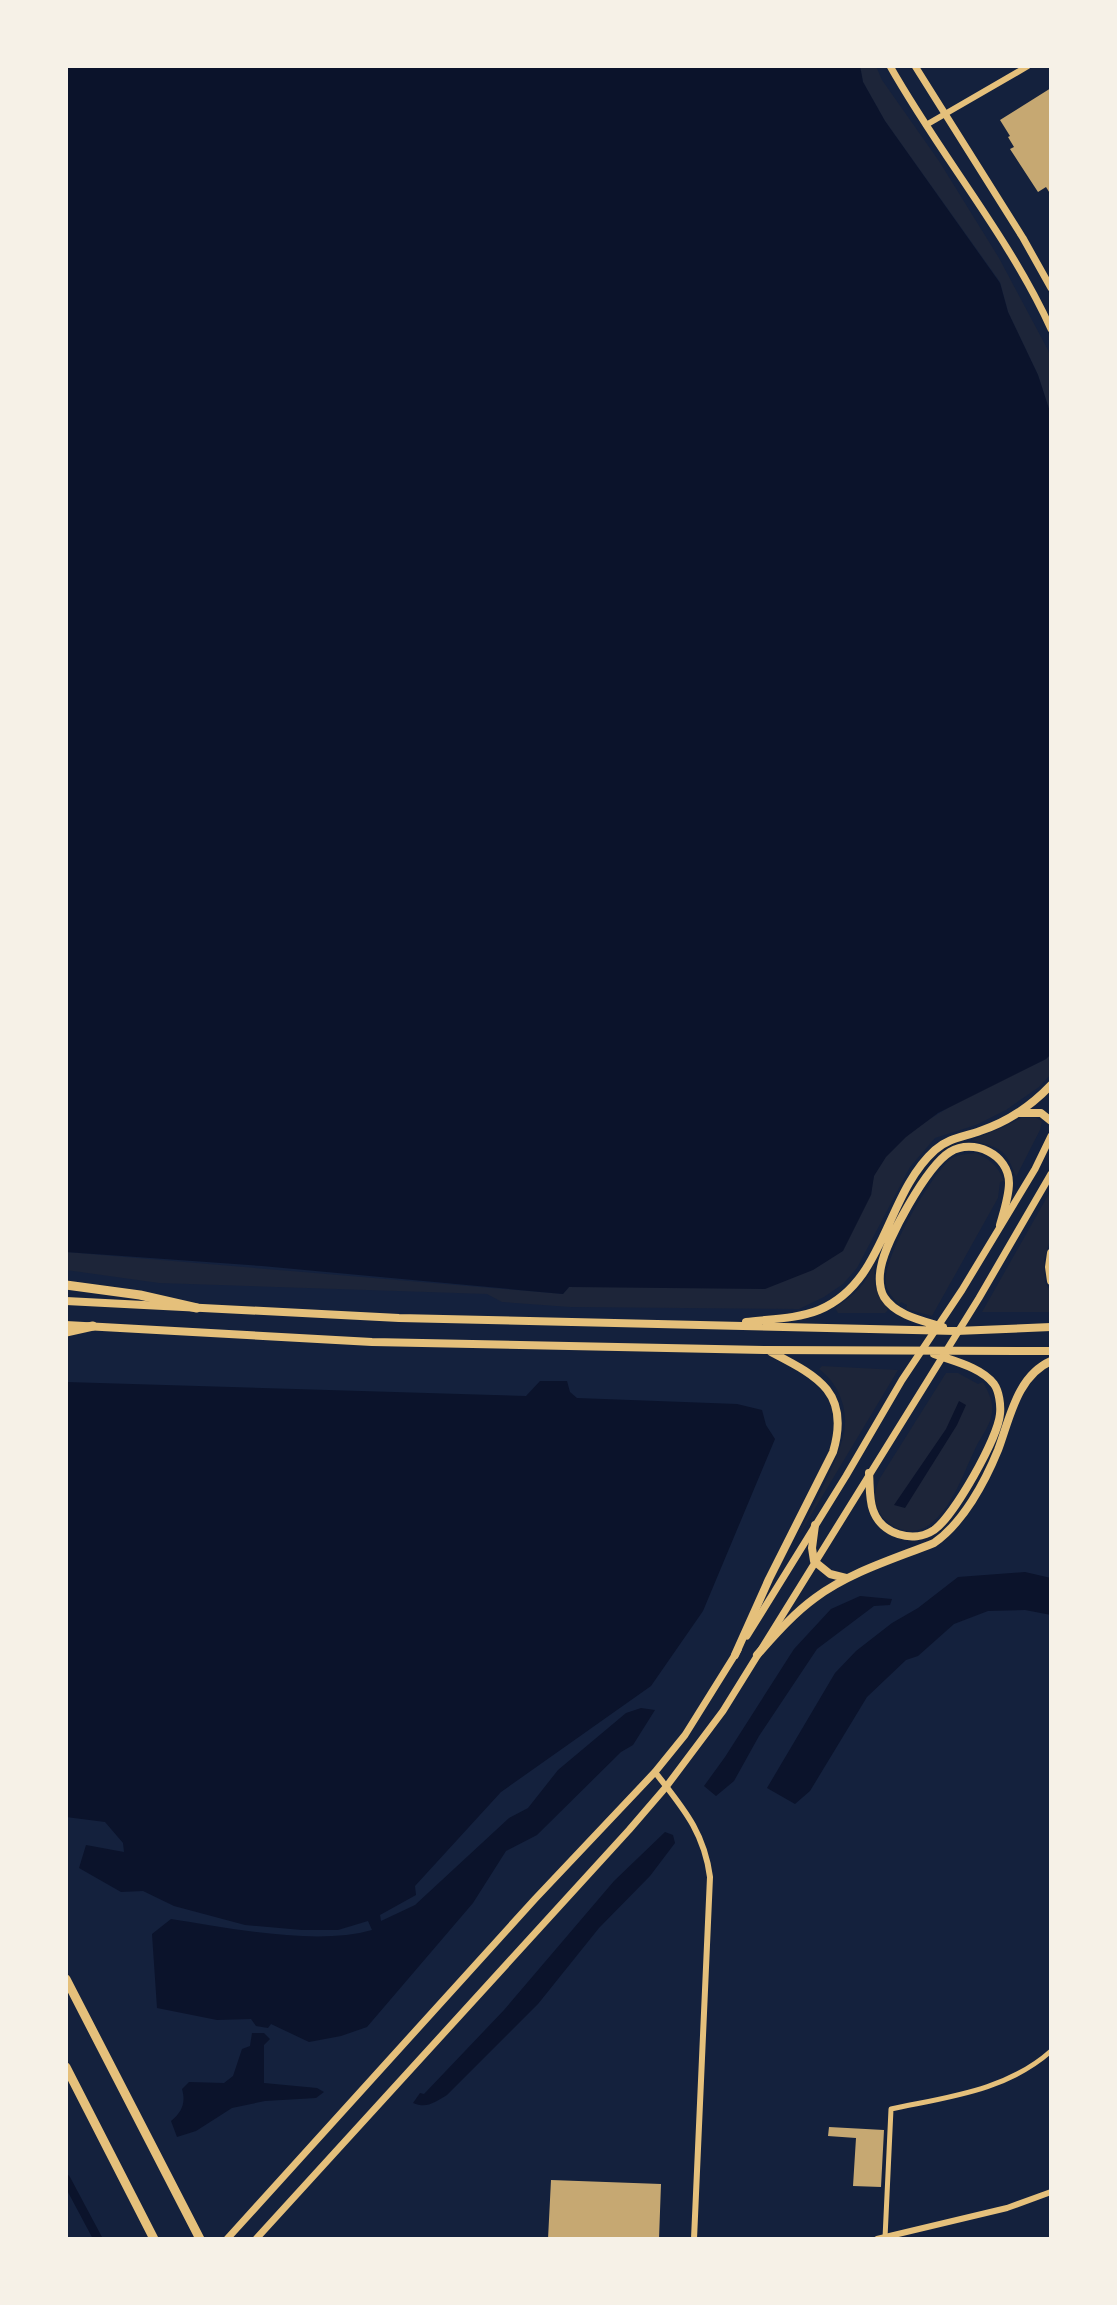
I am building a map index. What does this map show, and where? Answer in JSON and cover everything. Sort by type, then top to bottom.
[{"type":"highway","points":[[66,1285],[140,1295],[197,1308]]},
{"type":"highway","points":[[66,1332],[93,1326]]},
{"type":"highway","points":[[66,1979],[200,2239]]},
{"type":"highway","points":[[66,2067],[154,2239]]},
{"type":"main road","points":[[890,66],[1022,272],[1051,329]]},
{"type":"main road","points":[[915,66],[1051,288]]},
{"type":"main road","points":[[718,1325],[797,1316],[816,1311],[840,1298],[854,1286],[866,1269],[898,1202],[920,1166],[932,1153],[949,1140],[978,1132],[1019,1113],[1051,1085]]},
{"type":"main road","points":[[1019,1113],[1041,1113],[1051,1121]]},
{"type":"main road","points":[[227,2239],[535,1899],[655,1772],[685,1735],[902,1380],[962,1290],[1035,1169],[1051,1136]]},
{"type":"main road","points":[[956,1331],[905,1314],[883,1295],[881,1267],[891,1239],[939,1162],[947,1153],[969,1147],[991,1152],[1005,1167],[1009,1181],[1000,1225]]},
{"type":"main road","points":[[256,2239],[666,1787],[723,1711],[979,1298],[1051,1174]]},
{"type":"main road","points":[[1051,1253],[1051,1281]]},
{"type":"main road","points":[[66,1301],[399,1318],[956,1331],[1051,1327]]},
{"type":"main road","points":[[66,1325],[372,1342],[767,1350],[1051,1351]]},
{"type":"main road","points":[[735,1655],[769,1579],[833,1452],[837,1437],[836,1408],[823,1383],[767,1350]]},
{"type":"main road","points":[[869,1473],[871,1505],[878,1521],[900,1535],[926,1534],[939,1525],[957,1504],[991,1439],[1000,1414],[994,1384],[963,1364],[925,1351]]},
{"type":"main road","points":[[757,1655],[814,1598],[847,1578],[934,1543],[951,1528],[996,1454],[1023,1386],[1041,1366],[1051,1361]]},
{"type":"main road","points":[[815,1525],[814,1561],[830,1574],[847,1578]]},
{"type":"street","points":[[926,125],[1028,66]]},
{"type":"street","points":[[655,1772],[698,1831],[710,1877],[694,2239]]},
{"type":"street","points":[[1051,2051],[1015,2077],[978,2090],[891,2109],[882,2238],[1007,2208],[1051,2192]]},
{"type":"shaded area","points":[[66,66],[860,66],[863,82],[885,121],[1000,283],[1008,312],[1038,375],[1051,415],[1051,1054],[938,1113],[906,1137],[886,1157],[874,1176],[871,1195],[843,1251],[813,1270],[765,1289],[569,1287],[563,1294],[262,1266],[66,1252]]},
{"type":"shaded area","points":[[860,66],[876,66],[882,80],[939,161],[999,258],[1051,358],[1051,415],[1038,375],[1008,312],[1000,282],[885,121],[863,82]]},
{"type":"shaded area","points":[[1051,1054],[1051,1074],[1039,1087],[1006,1110],[976,1125],[935,1138],[910,1167],[857,1268],[843,1284],[799,1309],[570,1307],[502,1302],[487,1294],[159,1283],[66,1270],[66,1252],[563,1294],[569,1287],[871,1195],[874,1176],[902,1140],[949,1107]]},
{"type":"shaded area","points":[[1021,1118],[1042,1121],[1016,1177],[1005,1154],[971,1140]]},
{"type":"shaded area","points":[[976,1153],[993,1164],[1004,1181],[1000,1182],[998,1198],[932,1316],[906,1309],[907,1305],[901,1302],[899,1305],[889,1293],[886,1284],[891,1257],[899,1238],[943,1166],[954,1157]]},
{"type":"shaded area","points":[[1051,1190],[1051,1237],[1044,1260],[1045,1282],[1051,1293],[1051,1312],[982,1312]]},
{"type":"shaded area","points":[[874,1264],[875,1287],[888,1310],[885,1313],[838,1313],[835,1308],[858,1289]]},
{"type":"shaded area","points":[[822,1366],[898,1370],[796,1540],[833,1466],[845,1424],[842,1400],[835,1386],[819,1369]]},
{"type":"shaded area","points":[[946,1373],[958,1373],[978,1384],[983,1382],[992,1403],[990,1421],[945,1509],[929,1525],[911,1531],[902,1530],[880,1514],[876,1505],[876,1489]]},
{"type":"shaded area","points":[[540,1381],[567,1381],[570,1392],[577,1398],[737,1404],[762,1410],[766,1425],[775,1439],[703,1611],[651,1686],[501,1792],[415,1886],[416,1895],[380,1915],[381,1921],[415,1905],[509,1818],[528,1808],[558,1770],[626,1713],[641,1708],[655,1710],[633,1745],[621,1752],[537,1835],[506,1851],[473,1903],[367,2027],[309,2042],[271,2024],[268,2028],[256,2026],[251,2019],[217,2020],[157,2008],[152,1934],[171,1919],[299,1936],[372,1930],[368,1921],[338,1930],[245,1925],[174,1906],[143,1891],[121,1892],[79,1868],[86,1845],[124,1852],[123,1843],[105,1822],[66,1817],[66,1382],[526,1396]]},
{"type":"shaded area","points":[[959,1401],[966,1405],[957,1425],[905,1508],[894,1505],[946,1429]]},
{"type":"shaded area","points":[[1025,1572],[1051,1578],[1051,1615],[1025,1610],[988,1611],[954,1624],[918,1656],[906,1660],[867,1697],[810,1791],[795,1804],[767,1788],[835,1673],[856,1651],[958,1577]]},
{"type":"shaded area","points":[[860,1596],[892,1599],[890,1605],[874,1606],[817,1649],[759,1736],[734,1781],[716,1796],[704,1786],[794,1649],[831,1609]]},
{"type":"shaded area","points":[[665,1832],[673,1835],[675,1843],[650,1876],[599,1928],[538,2004],[447,2095],[427,2105],[413,2103],[504,2010],[614,1881]]},
{"type":"shaded area","points":[[252,2033],[264,2033],[270,2039],[264,2045],[264,2083],[317,2088],[324,2092],[316,2098],[265,2101],[232,2108],[196,2131],[177,2137],[171,2121],[182,2107],[182,2089],[189,2082],[224,2083],[233,2076],[242,2049],[250,2046]]},
{"type":"building","points":[[1051,88],[1051,195],[1046,187],[1038,192],[1010,149],[1014,147],[1000,120]]},
{"type":"building","points":[[829,2127],[884,2130],[881,2187],[853,2186],[856,2138],[828,2136]]},
{"type":"building","points":[[551,2180],[661,2184],[659,2239],[548,2239]]},
{"type":"waterway","points":[[66,2179],[98,2239]]}]
